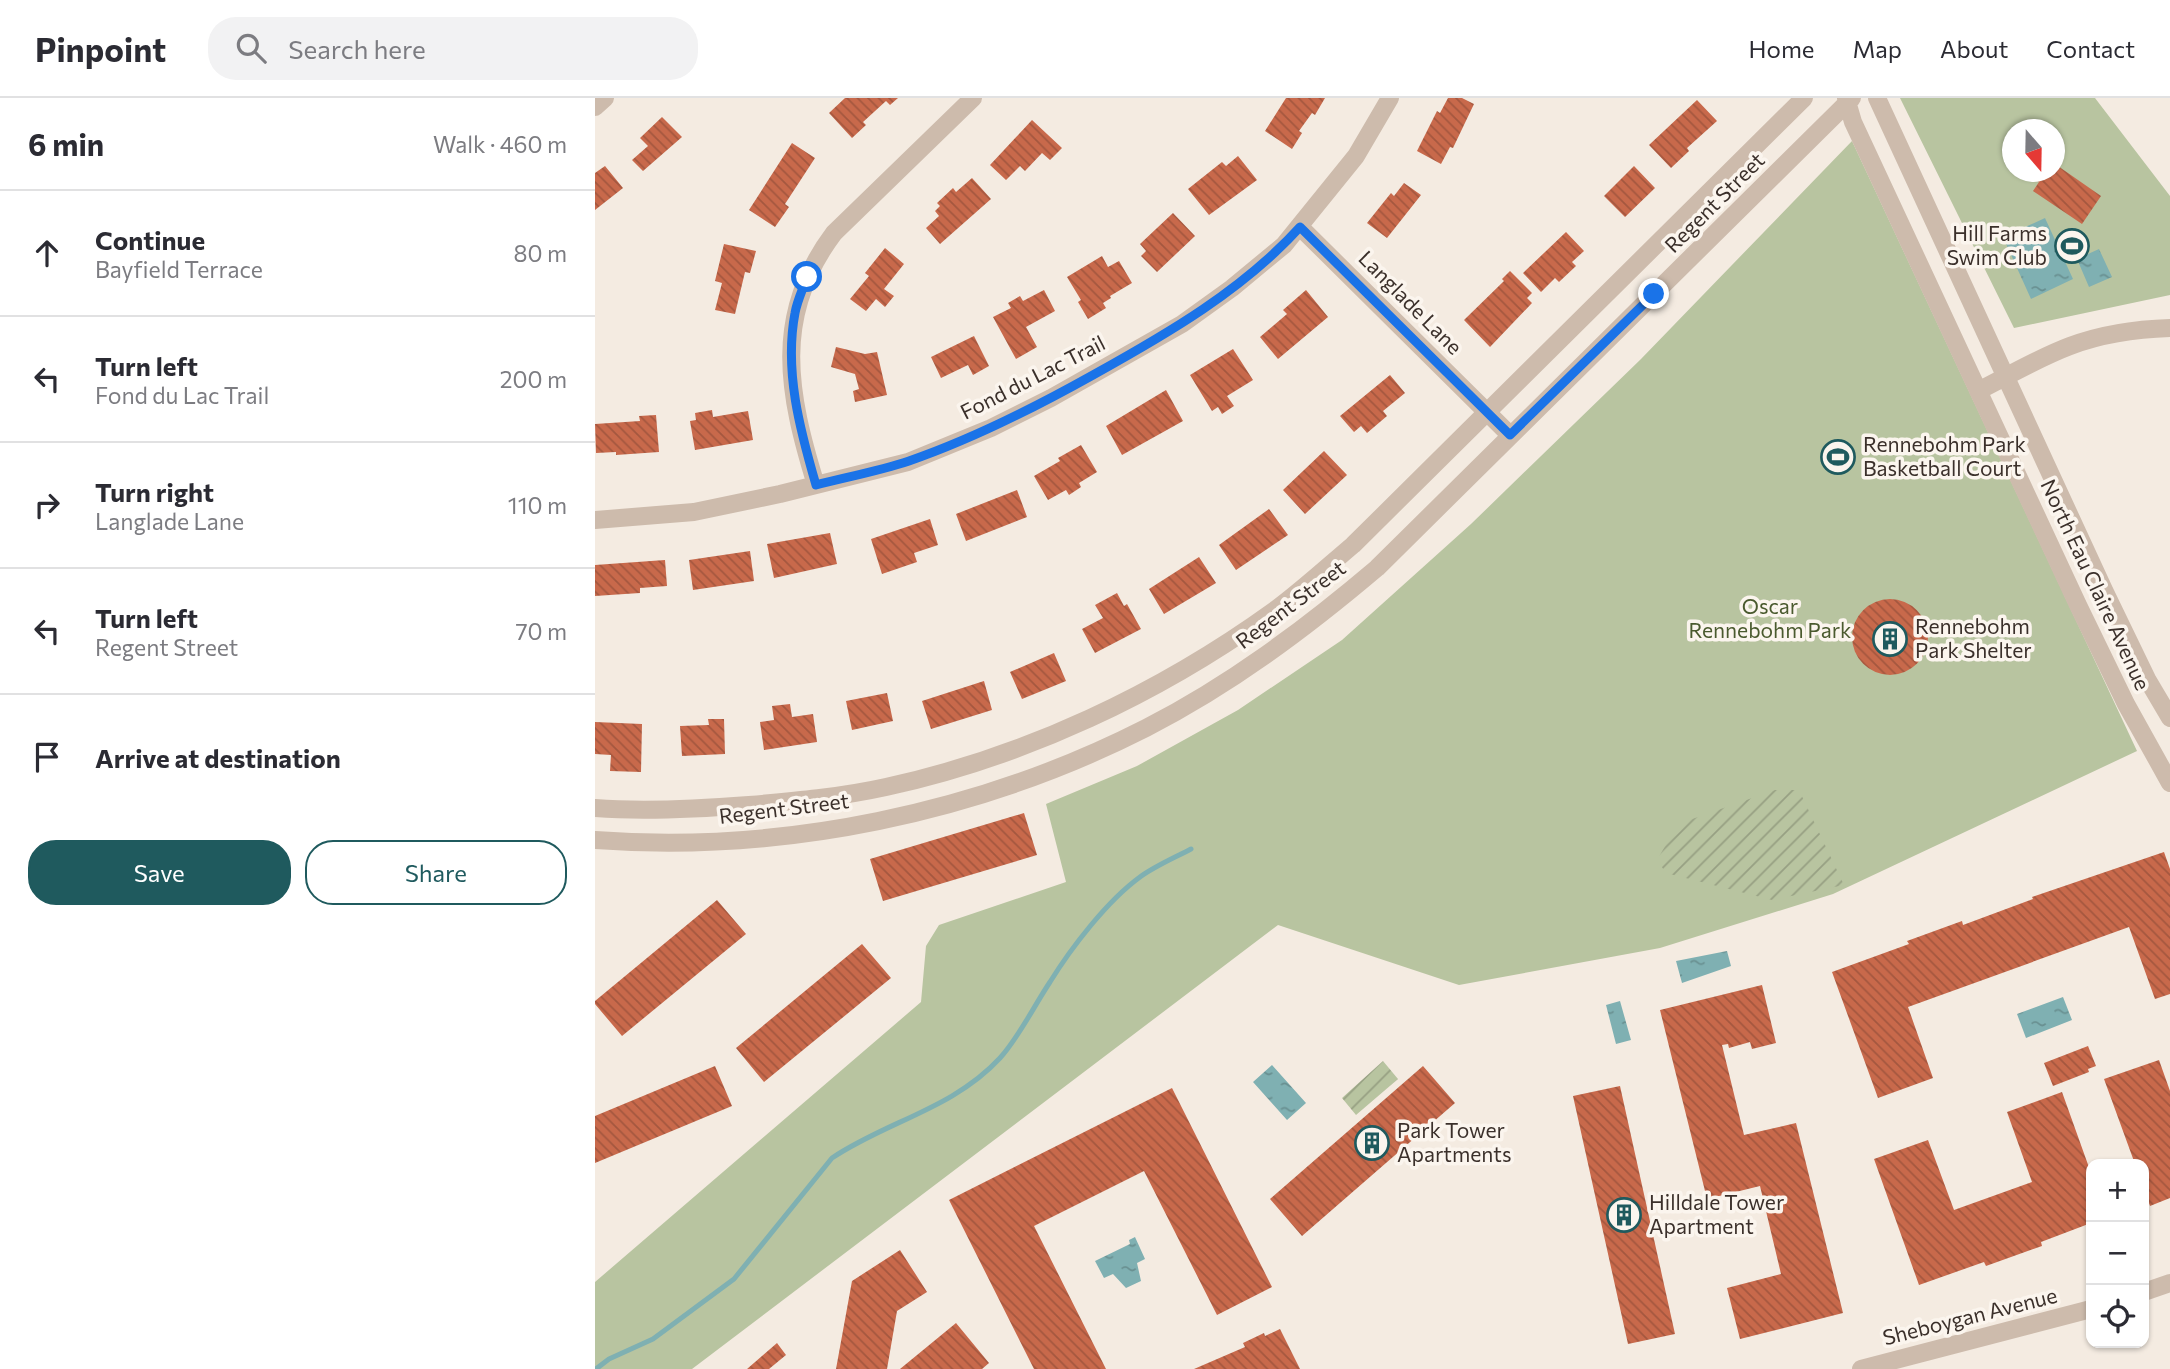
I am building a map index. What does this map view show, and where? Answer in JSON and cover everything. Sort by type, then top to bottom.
[{"type":"street","points":[[595,107],[605,98]]},
{"type":"street","points":[[816,485],[806,452],[790,372],[795,311],[807,277],[834,233],[973,98]]},
{"type":"street","name":"Fond du Lac Trail","points":[[595,520],[694,512],[908,461],[991,428],[1051,398],[1182,324],[1284,245],[1356,156],[1390,98]]},
{"type":"street","name":"Regent Street","points":[[595,808],[696,810],[810,800],[873,789],[954,769],[1015,748],[1089,718],[1180,671],[1276,609],[1353,545],[1804,98]]},
{"type":"street","name":"North Eau Claire Avenue","points":[[1877,98],[2147,680],[2170,718]]},
{"type":"street","name":"Regent Street","points":[[595,840],[694,842],[795,835],[911,814],[1037,775],[1145,728],[1176,711],[1293,636],[1377,568],[1848,100]]},
{"type":"street","name":"North Eau Claire Avenue","points":[[1848,100],[1853,122],[2078,606],[2126,704],[2170,783]]},
{"type":"street","name":"Langlade Lane","points":[[1300,227],[1510,435]]},
{"type":"street","points":[[1978,391],[2069,347],[2104,336],[2142,329],[2170,328]]},
{"type":"street","points":[[2149,1290],[2170,1283]]},
{"type":"street","name":"Sheboygan Avenue","points":[[1861,1369],[2086,1310]]},
{"type":"green space","name":"Hill Farms Swim Club","points":[[1900,98],[2095,98],[2170,196],[2170,295],[2014,328]]},
{"type":"green space","name":"Oscar Rennebohm Park","points":[[1852,141],[2137,751],[1833,894],[1660,948],[1459,985],[1278,925],[692,1369],[595,1369],[595,1282],[921,1002],[926,946],[939,925],[1066,882],[1046,804],[1137,766],[1238,710],[1342,640],[1471,524],[1641,359]]},
{"type":"green space","points":[[1775,790],[1799,790],[1844,885],[1772,900],[1666,873],[1657,860],[1678,824]]},
{"type":"green space","points":[[1383,1061],[1398,1079],[1356,1115],[1342,1098]]},
{"type":"water","points":[[2045,218],[2073,279],[2031,299],[2003,237]]},
{"type":"water","points":[[2099,249],[2112,277],[2089,287],[2077,259]]},
{"type":"water","points":[[1727,951],[1731,966],[1682,983],[1676,961]]},
{"type":"water","points":[[2063,997],[2072,1020],[2026,1038],[2017,1014]]},
{"type":"water","points":[[1620,1001],[1631,1040],[1616,1044],[1606,1005]]},
{"type":"water","points":[[1272,1065],[1306,1103],[1287,1120],[1253,1082]]},
{"type":"water","points":[[1135,1237],[1145,1259],[1137,1263],[1141,1281],[1126,1288],[1113,1274],[1104,1278],[1095,1261],[1130,1244],[1129,1240]]},
{"type":"building","points":[[845,98],[898,98],[890,105],[886,101],[863,122],[866,125],[852,138],[829,113]]},
{"type":"building","points":[[1286,98],[1325,98],[1315,115],[1312,113],[1299,131],[1302,133],[1292,149],[1265,131]]},
{"type":"building","points":[[1448,98],[1462,98],[1474,104],[1453,148],[1450,147],[1441,164],[1417,151],[1437,111],[1440,113]]},
{"type":"building","points":[[1697,100],[1717,121],[1687,148],[1689,151],[1671,168],[1649,145]]},
{"type":"building","points":[[662,117],[682,137],[643,171],[632,160],[648,146],[640,138]]},
{"type":"building","points":[[1032,120],[1062,148],[1050,160],[1042,153],[1025,171],[1020,166],[1006,180],[990,165]]},
{"type":"building","points":[[792,143],[815,158],[785,204],[789,207],[775,227],[749,210]]},
{"type":"building","points":[[1238,156],[1257,180],[1209,215],[1188,189],[1222,162],[1226,166]]},
{"type":"building","points":[[605,166],[623,188],[595,210],[595,173]]},
{"type":"building","points":[[1634,166],[1655,188],[1625,217],[1604,196]]},
{"type":"building","points":[[2065,171],[2101,196],[2082,224],[2033,191],[2039,182],[2065,182]]},
{"type":"building","points":[[972,178],[991,199],[940,244],[926,228],[939,216],[935,211],[940,206],[937,203],[953,188],[956,192]]},
{"type":"building","points":[[1404,183],[1421,195],[1387,238],[1367,223],[1391,193],[1394,196]]},
{"type":"building","points":[[1173,213],[1195,236],[1157,272],[1141,256],[1146,251],[1140,244]]},
{"type":"building","points":[[1566,232],[1584,251],[1572,262],[1576,266],[1559,282],[1555,278],[1541,292],[1523,273]]},
{"type":"building","points":[[724,244],[756,251],[750,273],[745,272],[735,314],[715,310],[722,283],[715,281]]},
{"type":"building","points":[[885,248],[904,264],[884,289],[894,296],[885,307],[876,299],[866,311],[850,299],[869,276],[865,273]]},
{"type":"building","points":[[1102,256],[1108,267],[1119,261],[1132,283],[1110,296],[1111,298],[1103,303],[1106,308],[1088,319],[1078,302],[1081,300],[1067,277]]},
{"type":"building","points":[[1510,271],[1532,293],[1527,298],[1532,303],[1490,347],[1464,320],[1504,281],[1502,279]]},
{"type":"building","points":[[1044,290],[1055,311],[1026,327],[1037,347],[1016,359],[993,317],[1011,308],[1008,303],[1020,296],[1023,301]]},
{"type":"building","points":[[1306,290],[1328,317],[1278,359],[1260,337],[1287,314],[1283,310]]},
{"type":"building","points":[[974,336],[989,366],[973,375],[968,365],[941,378],[931,357]]},
{"type":"building","points":[[836,347],[865,354],[877,352],[887,395],[855,402],[853,391],[859,389],[855,374],[831,367]]},
{"type":"building","points":[[1233,349],[1253,380],[1227,396],[1234,406],[1222,414],[1218,407],[1212,411],[1190,375]]},
{"type":"building","points":[[1390,375],[1405,393],[1383,411],[1387,416],[1367,433],[1361,426],[1354,432],[1340,416]]},
{"type":"building","points":[[1166,390],[1183,421],[1122,455],[1106,426]]},
{"type":"building","points":[[712,410],[713,417],[748,411],[753,440],[695,450],[690,421],[696,420],[695,413]]},
{"type":"building","points":[[656,415],[659,452],[616,455],[616,452],[596,453],[595,424],[640,421],[639,416]]},
{"type":"building","points":[[1081,445],[1097,472],[1079,483],[1081,487],[1069,495],[1066,490],[1048,500],[1034,476]]},
{"type":"building","points":[[1324,451],[1347,475],[1305,514],[1283,490]]},
{"type":"building","points":[[1017,490],[1027,517],[966,541],[956,514]]},
{"type":"building","points":[[1269,509],[1288,535],[1236,570],[1219,545]]},
{"type":"building","points":[[930,519],[938,545],[914,553],[917,562],[882,574],[871,539]]},
{"type":"building","points":[[830,533],[837,564],[774,578],[767,544]]},
{"type":"building","points":[[750,551],[754,581],[693,590],[689,560]]},
{"type":"building","points":[[1199,557],[1216,583],[1164,614],[1149,589]]},
{"type":"building","points":[[665,560],[667,586],[640,588],[640,593],[595,596],[595,565]]},
{"type":"building","points":[[1117,593],[1124,606],[1127,604],[1141,629],[1095,653],[1082,629],[1103,618],[1095,605]]},
{"type":"building","name":"Rennebohm Park Shelter","points":[[1890,599],[1905,602],[1917,610],[1925,622],[1928,637],[1925,652],[1917,664],[1905,672],[1890,675],[1875,672],[1863,664],[1855,652],[1852,637],[1855,622],[1863,610],[1875,602]]},
{"type":"building","points":[[1054,653],[1066,681],[1022,699],[1010,672]]},
{"type":"building","points":[[984,681],[992,710],[931,729],[922,701]]},
{"type":"building","points":[[887,693],[893,721],[852,730],[846,701]]},
{"type":"building","points":[[790,704],[792,717],[813,714],[817,742],[764,750],[760,722],[774,720],[772,706]]},
{"type":"building","points":[[708,719],[724,719],[725,754],[682,756],[680,726],[709,725]]},
{"type":"building","points":[[595,722],[642,724],[641,772],[610,771],[611,755],[595,754]]},
{"type":"building","points":[[1024,813],[1037,855],[883,901],[870,859]]},
{"type":"building","points":[[2164,852],[2170,869],[2170,994],[2155,999],[2129,927],[1908,1007],[1933,1078],[1878,1098],[1832,972],[1962,921],[1963,925],[2033,899],[2032,897]]},
{"type":"building","points":[[717,900],[746,934],[622,1036],[595,1001]]},
{"type":"building","points":[[862,944],[891,978],[764,1082],[736,1048]]},
{"type":"building","points":[[1762,985],[1776,1043],[1752,1049],[1750,1042],[1729,1048],[1728,1044],[1722,1045],[1744,1135],[1796,1123],[1843,1313],[1740,1339],[1727,1288],[1781,1274],[1760,1186],[1707,1199],[1660,1010]]},
{"type":"building","points":[[2088,1046],[2096,1066],[2088,1069],[2089,1072],[2053,1086],[2044,1063]]},
{"type":"building","points":[[2159,1060],[2170,1091],[2170,1198],[2150,1206],[2149,1159],[2133,1159],[2104,1079]]},
{"type":"building","points":[[715,1066],[732,1106],[595,1163],[595,1116]]},
{"type":"building","name":"Park Tower Apartments","points":[[1423,1066],[1455,1103],[1302,1236],[1270,1199]]},
{"type":"building","name":"Hilldale Tower Apartment","points":[[1620,1086],[1675,1334],[1628,1344],[1573,1096]]},
{"type":"building","points":[[1172,1088],[1272,1287],[1217,1315],[1144,1171],[1034,1226],[1106,1369],[1034,1369],[949,1200]]},
{"type":"building","points":[[2062,1092],[2086,1159],[2086,1225],[2041,1242],[2042,1246],[1986,1266],[1984,1262],[1919,1285],[1874,1159],[1928,1140],[1954,1210],[2032,1182],[2007,1112]]},
{"type":"building","points":[[900,1250],[927,1292],[897,1311],[887,1369],[836,1369],[852,1281]]},
{"type":"building","points":[[956,1323],[989,1363],[982,1369],[900,1369]]},
{"type":"building","points":[[1280,1329],[1300,1369],[1194,1369],[1245,1347],[1243,1343],[1264,1333],[1265,1336]]},
{"type":"building","points":[[777,1343],[786,1355],[769,1369],[747,1369]]},
{"type":"waterway","points":[[596,1369],[609,1359],[653,1339],[734,1279],[832,1158],[941,1102],[982,1075],[1007,1050],[1068,955],[1103,912],[1140,877],[1191,849]]},
{"type":"place","name":"Hill Farms Swim Club","points":[[2072,246]]},
{"type":"place","name":"Rennebohm Park Basketball Court","points":[[1838,457]]},
{"type":"place","name":"Rennebohm Park Shelter","points":[[1890,639]]},
{"type":"place","name":"Park Tower Apartments","points":[[1372,1143]]},
{"type":"place","name":"Hilldale Tower Apartment","points":[[1624,1215]]},
{"type":"route","points":[[807,277],[795,311],[790,372],[806,452],[816,485],[908,461],[991,428],[1051,398],[1182,324],[1232,288],[1284,245],[1300,227],[1510,435],[1654,294]]}]
